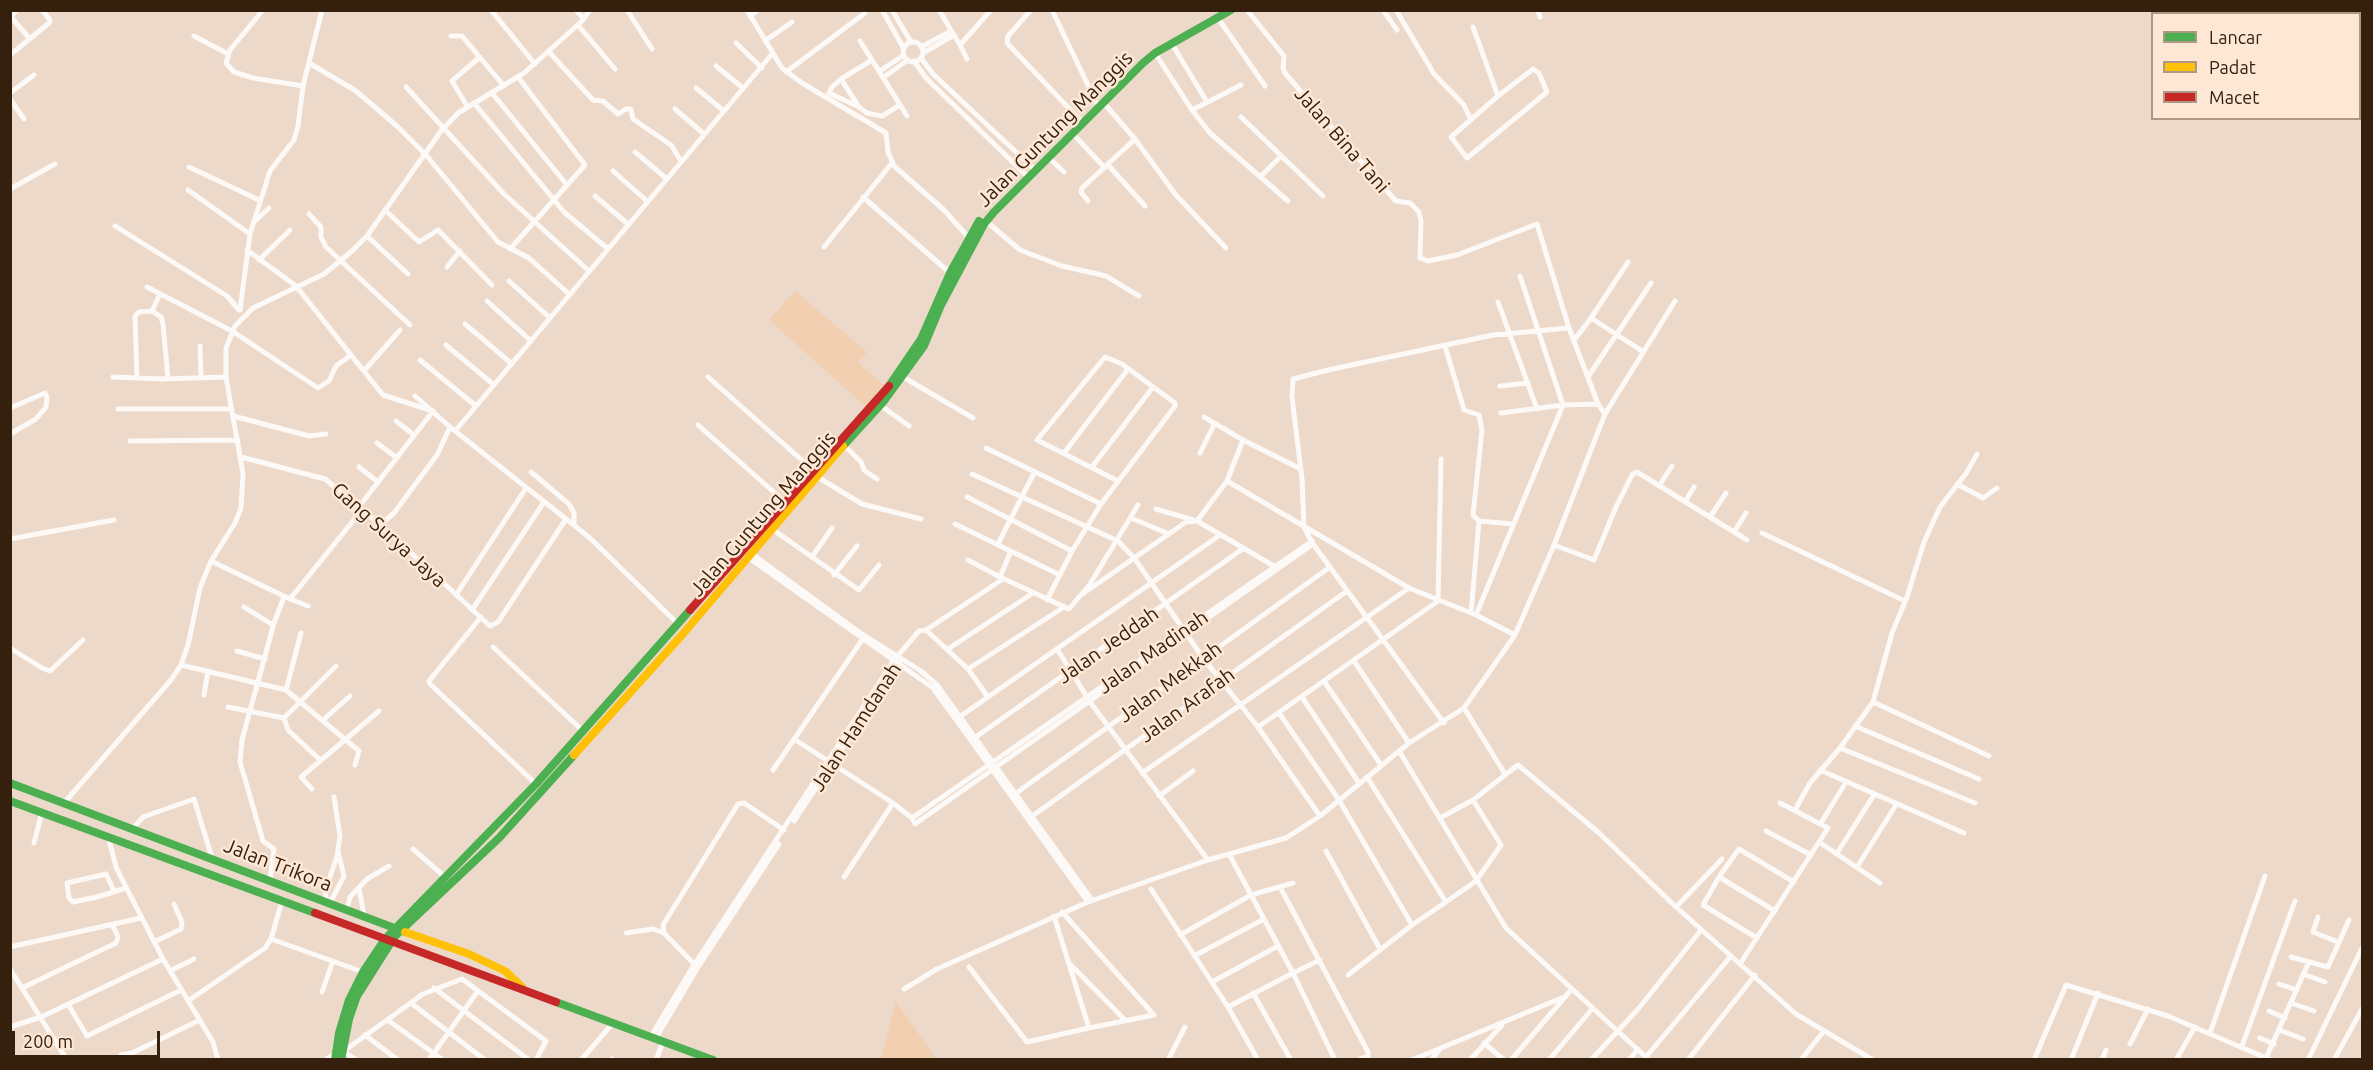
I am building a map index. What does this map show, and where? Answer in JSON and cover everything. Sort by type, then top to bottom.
[{"type":"street","points":[[18,10],[10,17],[30,39]]},
{"type":"street","points":[[10,55],[50,21],[42,10]]},
{"type":"street","points":[[263,10],[228,54],[226,63],[234,72],[254,78],[303,86]]},
{"type":"street","points":[[64,803],[171,680],[181,665],[189,645],[200,588],[211,561],[235,523],[241,508],[241,457],[226,376],[226,348],[242,313],[250,234],[260,200],[270,171],[294,140],[303,86],[322,10]]},
{"type":"street","points":[[491,10],[535,64]]},
{"type":"street","points":[[576,10],[584,20]]},
{"type":"street","points":[[242,313],[324,274],[341,260],[367,236],[445,127],[467,106],[504,86],[535,64],[584,20],[590,10]]},
{"type":"street","points":[[627,10],[652,49]]},
{"type":"street","points":[[758,10],[749,13],[772,54],[786,72],[886,133],[892,163],[944,210],[969,238]]},
{"type":"street","points":[[882,10],[908,56],[926,78],[1025,174]]},
{"type":"street","points":[[892,10],[911,42],[921,46],[952,33]]},
{"type":"street","points":[[960,45],[991,10]]},
{"type":"street","points":[[1031,10],[1008,36],[1007,43],[1080,120]]},
{"type":"street","points":[[1052,10],[1100,102],[1135,139],[1171,189],[1226,248]]},
{"type":"street","name":"Jalan Guntung Manggis","points":[[339,1055],[344,1012],[363,972],[398,928],[536,784],[583,731],[640,673],[682,635],[785,502],[844,445],[880,405],[903,377],[933,329],[941,305],[986,221],[1073,134],[1100,102],[1152,49],[1231,10]]},
{"type":"street","name":"Jalan Bina Tani","points":[[1246,10],[1284,56],[1285,74],[1396,201],[1410,203],[1419,212],[1421,260],[1428,261],[1457,255],[1537,224],[1569,328]]},
{"type":"street","points":[[1383,10],[1397,30]]},
{"type":"street","points":[[1396,10],[1434,74],[1464,105],[1471,120]]},
{"type":"street","points":[[941,11],[967,59]]},
{"type":"street","points":[[786,72],[865,13]]},
{"type":"street","points":[[1220,14],[1266,86]]},
{"type":"street","name":"Jalan Guntung Manggis","points":[[398,928],[485,852],[640,673],[678,624],[772,529],[814,473],[894,380],[921,339],[950,273],[969,238],[988,210],[1080,120],[1155,53],[1220,14]]},
{"type":"street","points":[[765,41],[792,22]]},
{"type":"street","points":[[578,25],[615,69]]},
{"type":"street","points":[[1473,27],[1498,96]]},
{"type":"street","points":[[880,71],[908,56],[922,56],[952,33]]},
{"type":"street","points":[[194,36],[228,54]]},
{"type":"street","points":[[451,36],[462,36],[504,86]]},
{"type":"street","points":[[860,41],[907,116]]},
{"type":"street","points":[[884,77],[908,56],[911,42]]},
{"type":"street","points":[[736,43],[762,68]]},
{"type":"street","points":[[1172,44],[1207,102]]},
{"type":"street","points":[[921,46],[922,56],[933,74],[1032,167]]},
{"type":"street","points":[[549,52],[593,100],[603,101],[618,114],[631,109],[633,118],[671,145],[681,161]]},
{"type":"street","points":[[1155,53],[1192,110],[1210,133],[1287,201]]},
{"type":"street","points":[[380,526],[394,513],[437,455],[453,429],[512,364],[772,54]]},
{"type":"street","points":[[467,106],[452,81],[480,57]]},
{"type":"street","points":[[872,60],[842,79],[832,87],[830,93],[867,113],[882,116],[900,105]]},
{"type":"street","points":[[309,63],[356,91],[426,155],[498,242],[529,258],[569,294]]},
{"type":"street","points":[[716,66],[743,88]]},
{"type":"street","points":[[1533,69],[1539,73],[1547,92],[1468,159],[1450,139],[1471,120],[1533,69]]},
{"type":"street","points":[[10,93],[34,75]]},
{"type":"street","points":[[510,249],[584,167],[584,161],[518,77]]},
{"type":"street","points":[[842,79],[859,107]]},
{"type":"street","points":[[1192,110],[1241,85]]},
{"type":"street","points":[[406,87],[504,194],[589,271]]},
{"type":"street","points":[[696,88],[724,111]]},
{"type":"street","points":[[492,93],[567,185]]},
{"type":"street","points":[[10,99],[24,118]]},
{"type":"street","points":[[474,104],[553,200],[608,249]]},
{"type":"street","points":[[675,109],[705,134]]},
{"type":"street","points":[[1241,117],[1323,196]]},
{"type":"street","points":[[1073,134],[1145,206]]},
{"type":"street","points":[[1088,201],[1081,190],[1135,139]]},
{"type":"street","points":[[635,152],[666,179]]},
{"type":"street","points":[[1260,177],[1281,156]]},
{"type":"street","points":[[1049,158],[1064,172]]},
{"type":"street","points":[[824,247],[892,163]]},
{"type":"street","points":[[10,189],[55,164]]},
{"type":"street","points":[[189,167],[260,200]]},
{"type":"street","points":[[613,171],[648,202]]},
{"type":"street","points":[[188,190],[250,234]]},
{"type":"street","points":[[595,196],[629,225]]},
{"type":"street","points":[[863,197],[950,273]]},
{"type":"street","points":[[253,222],[269,208]]},
{"type":"street","points":[[385,210],[416,241],[422,242],[438,230],[492,285]]},
{"type":"street","points":[[309,214],[321,227],[323,243],[410,325]]},
{"type":"street","points":[[986,221],[1020,250],[1062,266],[1106,276],[1139,296]]},
{"type":"street","points":[[115,226],[227,296],[242,313]]},
{"type":"street","points":[[259,260],[291,230]]},
{"type":"street","points":[[367,236],[408,274]]},
{"type":"street","points":[[248,250],[296,286],[383,395],[433,411]]},
{"type":"street","points":[[447,267],[460,251]]},
{"type":"street","points":[[1575,339],[1628,262]]},
{"type":"street","points":[[1473,614],[1563,405],[1520,276]]},
{"type":"street","points":[[509,281],[550,318]]},
{"type":"street","points":[[1588,377],[1651,283]]},
{"type":"street","points":[[147,287],[232,331],[318,388],[329,381],[336,366],[351,355]]},
{"type":"street","points":[[152,311],[160,294]]},
{"type":"street","points":[[487,301],[531,340]]},
{"type":"street","points":[[904,989],[937,969],[1062,912],[1208,860],[1286,838],[1320,816],[1399,751],[1464,708],[1515,635],[1554,545],[1605,414],[1675,301]]},
{"type":"street","points":[[1498,302],[1537,409]]},
{"type":"street","points":[[137,378],[135,316],[139,312],[152,311],[163,320],[168,379]]},
{"type":"street","points":[[1591,318],[1642,351]]},
{"type":"street","points":[[465,324],[512,364]]},
{"type":"street","points":[[1444,723],[1312,543],[1304,527],[1301,469],[1292,397],[1293,380],[1510,333],[1569,328],[1598,404],[1605,414]]},
{"type":"street","points":[[364,371],[400,330]]},
{"type":"street","points":[[446,345],[494,385]]},
{"type":"street","points":[[200,346],[201,377]]},
{"type":"street","points":[[1445,346],[1464,410],[1479,415],[1481,420],[1483,440],[1473,515],[1479,521],[1513,524]]},
{"type":"street","points":[[1047,600],[1072,551],[1101,504],[1175,406],[1175,403],[1110,357],[1101,360],[1037,440],[1118,481]]},
{"type":"street","points":[[420,360],[476,406]]},
{"type":"street","points":[[1064,453],[1128,369]]},
{"type":"street","points":[[113,377],[168,379],[226,376]]},
{"type":"street","points":[[708,377],[814,473],[862,504],[921,519]]},
{"type":"street","points":[[903,377],[973,418]]},
{"type":"street","points":[[1500,386],[1528,383]]},
{"type":"street","points":[[1092,467],[1153,387]]},
{"type":"street","points":[[10,408],[45,393],[47,397],[46,407],[36,419],[10,434]]},
{"type":"street","points":[[415,396],[574,525],[678,624]]},
{"type":"street","points":[[1501,413],[1563,405],[1598,404]]},
{"type":"street","points":[[880,405],[909,426]]},
{"type":"street","points":[[118,409],[231,409]]},
{"type":"street","points":[[270,880],[274,849],[263,841],[240,762],[242,740],[273,625],[287,598],[360,510],[378,482],[433,411]]},
{"type":"street","points":[[233,416],[309,436],[326,434]]},
{"type":"street","points":[[1204,417],[1243,440],[1301,469]]},
{"type":"street","points":[[396,421],[414,435]]},
{"type":"street","points":[[1200,453],[1215,423]]},
{"type":"street","points":[[698,424],[785,502]]},
{"type":"street","points":[[130,441],[238,440]]},
{"type":"street","points":[[1081,595],[1186,522],[1197,521],[1227,481],[1243,440]]},
{"type":"street","points":[[377,443],[397,458]]},
{"type":"street","points":[[844,445],[861,462],[864,470],[877,478]]},
{"type":"street","points":[[986,448],[1101,504]]},
{"type":"street","points":[[1796,810],[1809,783],[1840,748],[1873,702],[1892,633],[1924,542],[1940,507],[1977,454]]},
{"type":"street","name":"Gang Surya Jaya","points":[[241,457],[325,479],[490,626],[498,622],[566,519]]},
{"type":"street","points":[[1438,601],[1441,459]]},
{"type":"street","points":[[1659,486],[1672,466]]},
{"type":"street","points":[[359,467],[378,482]]},
{"type":"street","points":[[531,472],[568,504],[574,513],[574,525]]},
{"type":"street","points":[[1554,545],[1593,560],[1632,475],[1637,472],[1747,540]]},
{"type":"street","points":[[998,544],[1034,473]]},
{"type":"street","points":[[972,474],[1118,541],[1135,559],[1203,658],[1258,727],[1320,816]]},
{"type":"street","points":[[1227,481],[1408,588],[1473,614],[1515,635]]},
{"type":"street","points":[[1957,484],[1983,498],[1997,488]]},
{"type":"street","points":[[1685,502],[1694,487]]},
{"type":"street","points":[[456,595],[526,488]]},
{"type":"street","points":[[1710,517],[1726,493]]},
{"type":"street","points":[[967,497],[1072,551]]},
{"type":"street","points":[[472,610],[544,502]]},
{"type":"street","points":[[969,560],[1001,578],[1071,609],[1118,541],[1138,505]]},
{"type":"street","points":[[1156,509],[1197,521],[1276,567]]},
{"type":"street","points":[[1734,532],[1746,513]]},
{"type":"street","points":[[1131,518],[1169,534]]},
{"type":"street","points":[[10,539],[114,519]]},
{"type":"street","points":[[1473,614],[1479,521]]},
{"type":"street","points":[[955,524],[1060,575]]},
{"type":"street","points":[[812,557],[832,528]]},
{"type":"street","points":[[772,529],[834,575],[861,590],[879,565]]},
{"type":"street","points":[[1762,533],[1905,601]]},
{"type":"street","points":[[958,718],[1220,535]]},
{"type":"street","name":"Jalan Madinah","points":[[993,767],[1312,543]]},
{"type":"street","points":[[834,575],[857,546]]},
{"type":"street","name":"Jalan Jeddah","points":[[973,739],[1244,548]]},
{"type":"street","points":[[1001,578],[1011,551]]},
{"type":"street","points":[[746,553],[862,640],[898,659]]},
{"type":"street","points":[[746,553],[937,685],[958,718],[1090,901]]},
{"type":"street","points":[[211,561],[308,606]]},
{"type":"street","name":"Jalan Mekkah","points":[[1013,795],[1330,567]]},
{"type":"street","name":"Jalan Hamdanah","points":[[696,966],[903,651],[919,631],[926,630],[1001,578]]},
{"type":"street","points":[[1142,772],[1408,588]]},
{"type":"street","name":"Jalan Arafah","points":[[1029,818],[1347,591]]},
{"type":"street","points":[[948,649],[1033,593]]},
{"type":"street","points":[[1258,727],[1438,601]]},
{"type":"street","points":[[244,607],[273,625]]},
{"type":"street","points":[[968,669],[1064,607]]},
{"type":"street","points":[[481,617],[429,681],[536,784]]},
{"type":"street","points":[[926,630],[968,669],[988,697]]},
{"type":"street","points":[[286,690],[301,633]]},
{"type":"street","points":[[10,648],[50,671],[83,640]]},
{"type":"street","points":[[773,770],[862,640]]},
{"type":"street","points":[[493,647],[583,731]]},
{"type":"street","points":[[1057,649],[1088,700],[1208,860]]},
{"type":"street","points":[[237,651],[265,659]]},
{"type":"street","points":[[1354,661],[1409,744]]},
{"type":"street","points":[[181,665],[286,690],[359,751],[355,765]]},
{"type":"street","points":[[284,718],[336,666]]},
{"type":"street","points":[[204,695],[208,671]]},
{"type":"street","points":[[1324,681],[1381,765]]},
{"type":"street","points":[[323,720],[350,696]]},
{"type":"street","points":[[1302,697],[1359,783]]},
{"type":"street","points":[[1873,702],[1989,756]]},
{"type":"street","points":[[228,707],[284,718]]},
{"type":"street","points":[[1464,708],[1505,774]]},
{"type":"street","points":[[312,789],[301,777],[379,711]]},
{"type":"street","points":[[1279,713],[1339,800],[1412,925]]},
{"type":"street","points":[[284,718],[288,730],[320,759]]},
{"type":"street","points":[[1856,726],[1979,779]]},
{"type":"street","points":[[794,739],[893,803],[912,818],[915,824],[953,799],[993,767]]},
{"type":"street","points":[[1840,748],[1974,803]]},
{"type":"street","points":[[1399,751],[1506,928],[1647,1058],[1731,956]]},
{"type":"street","name":"Jalan Hamdanah","points":[[656,1059],[657,1038],[696,966],[784,830],[831,763]]},
{"type":"street","points":[[1440,818],[1473,800],[1518,765],[1599,833],[1701,930],[1755,975],[1796,1014],[1873,1059]]},
{"type":"street","points":[[912,818],[993,767]]},
{"type":"street","points":[[1820,770],[1964,833]]},
{"type":"street","points":[[1159,796],[1193,771]]},
{"type":"street","points":[[1367,777],[1446,902]]},
{"type":"street","points":[[1821,823],[1846,782]]},
{"type":"street","name":"Jalan Trikora","points":[[10,783],[469,954],[505,971],[525,991]]},
{"type":"street","points":[[948,794],[953,799]]},
{"type":"street","points":[[1837,853],[1874,795]]},
{"type":"street","points":[[329,902],[325,892],[338,851],[340,836],[334,797]]},
{"type":"street","points":[[133,828],[143,817],[194,799],[212,858]]},
{"type":"street","points":[[1348,975],[1412,925],[1476,881],[1501,845],[1473,800]]},
{"type":"street","name":"Jalan Trikora","points":[[10,801],[713,1059]]},
{"type":"street","points":[[664,933],[663,925],[738,804],[744,803],[784,830]]},
{"type":"street","points":[[844,877],[893,803]]},
{"type":"street","points":[[1740,964],[1828,828],[1780,803]]},
{"type":"street","points":[[1857,867],[1896,805]]},
{"type":"street","points":[[78,825],[83,810]]},
{"type":"street","points":[[34,843],[42,812]]},
{"type":"street","points":[[1766,831],[1811,855]]},
{"type":"street","points":[[108,836],[116,867],[126,888],[163,959],[213,1042],[218,1059]]},
{"type":"street","points":[[1819,842],[1880,883]]},
{"type":"street","points":[[413,849],[445,877]]},
{"type":"street","points":[[1757,938],[1703,905],[1719,877],[1739,849],[1794,882]]},
{"type":"street","points":[[329,902],[344,876],[338,851]]},
{"type":"street","points":[[1326,851],[1380,949]]},
{"type":"street","points":[[1229,854],[1293,973],[1335,1059]]},
{"type":"street","points":[[1676,907],[1722,859]]},
{"type":"street","points":[[347,909],[350,897],[367,879],[389,866]]},
{"type":"street","points":[[114,891],[106,874],[67,883],[69,898],[73,902],[126,888]]},
{"type":"street","points":[[2210,1033],[2265,876]]},
{"type":"street","points":[[1719,877],[1775,911]]},
{"type":"street","points":[[1180,935],[1251,895],[1293,883]]},
{"type":"street","points":[[1280,887],[1368,1052],[1368,1056],[1358,1059]]},
{"type":"street","points":[[359,888],[364,915]]},
{"type":"street","points":[[1151,890],[1228,1007],[1258,1059]]},
{"type":"street","points":[[188,1001],[265,948],[271,939],[282,901]]},
{"type":"street","points":[[2241,1046],[2295,901]]},
{"type":"street","points":[[154,942],[181,928],[182,922],[174,904]]},
{"type":"street","points":[[969,967],[1027,1042],[1154,1014],[1062,912]]},
{"type":"street","points":[[1054,916],[1089,1028]]},
{"type":"street","points":[[2318,917],[2313,932],[2338,942]]},
{"type":"street","points":[[10,947],[141,918]]},
{"type":"street","points":[[1194,956],[1264,919]]},
{"type":"street","points":[[2291,957],[2324,968],[2330,966],[2349,920]]},
{"type":"street","points":[[22,988],[116,943],[118,938],[113,926]]},
{"type":"street","points":[[626,933],[653,929],[664,933],[696,966]]},
{"type":"street","points":[[1591,1059],[1639,1008],[1701,930]]},
{"type":"street","points":[[271,939],[363,972]]},
{"type":"street","name":"Jalan Guntung Manggis","points":[[339,1055],[357,996],[389,940]]},
{"type":"street","points":[[1212,982],[1278,946]]},
{"type":"street","points":[[2308,1059],[2362,948]]},
{"type":"street","points":[[10,1027],[68,1005],[163,959]]},
{"type":"street","points":[[170,971],[194,959]]},
{"type":"street","points":[[1228,1007],[1320,960]]},
{"type":"street","points":[[321,992],[333,961]]},
{"type":"street","points":[[1069,963],[1125,1020]]},
{"type":"street","points":[[2034,1059],[2066,985],[2148,1009],[2268,1059],[2308,964]]},
{"type":"street","points":[[10,969],[67,1059]]},
{"type":"street","points":[[501,981],[505,971]]},
{"type":"street","points":[[2304,974],[2325,982]]},
{"type":"street","points":[[1688,1059],[1755,975]]},
{"type":"street","points":[[325,1059],[339,1055],[364,1035],[389,1021],[434,988],[462,979],[546,1041],[536,1059]]},
{"type":"street","points":[[2279,984],[2296,990]]},
{"type":"street","points":[[434,988],[463,1012],[529,1059]]},
{"type":"street","points":[[68,1005],[87,1036],[182,990]]},
{"type":"street","points":[[1511,1059],[1571,990]]},
{"type":"street","points":[[429,1059],[477,992]]},
{"type":"street","points":[[1253,993],[1291,1059]]},
{"type":"street","points":[[2071,1059],[2098,993]]},
{"type":"street","points":[[1412,1059],[1564,997]]},
{"type":"street","points":[[2291,1003],[2314,1011]]},
{"type":"street","points":[[411,1004],[485,1059]]},
{"type":"street","points":[[1549,1059],[1592,1009]]},
{"type":"street","points":[[2130,1044],[2148,1009]]},
{"type":"street","points":[[2334,1059],[2362,1009]]},
{"type":"street","points":[[2269,1011],[2285,1018]]},
{"type":"street","points":[[121,1055],[132,1053],[200,1020]]},
{"type":"street","points":[[389,1021],[442,1059]]},
{"type":"street","points":[[581,1059],[613,1023]]},
{"type":"street","points":[[1470,1059],[1504,1023]]},
{"type":"street","points":[[1168,1059],[1185,1027]]},
{"type":"street","points":[[2176,1059],[2195,1027]]},
{"type":"street","points":[[2279,1030],[2303,1040]]},
{"type":"street","points":[[1801,1059],[1824,1032]]},
{"type":"street","points":[[364,1035],[398,1059]]},
{"type":"street","points":[[2260,1038],[2274,1044]]},
{"type":"street","points":[[1484,1043],[1504,1059]]},
{"type":"street","points":[[1431,1059],[1442,1047]]},
{"type":"street","points":[[1629,1059],[1638,1049]]},
{"type":"street","points":[[2102,1059],[2106,1050]]},
{"type":"street","points":[[339,1055],[356,1059]]},
{"type":"shaded area","points":[[795,291],[867,352],[858,362],[883,385],[865,406],[769,320]]},
{"type":"shaded area","points":[[896,1001],[936,1059],[881,1059]]},
{"type":"traffic: fast","points":[[843,446],[884,401],[924,346],[941,305],[984,224],[994,212],[1143,63],[1155,53],[1231,10]]},
{"type":"traffic: fast","points":[[889,386],[921,339],[950,273],[979,221]]},
{"type":"traffic: fast","points":[[335,1060],[339,1033],[349,1000],[363,972],[385,939],[536,784],[690,610]]},
{"type":"traffic: fast","points":[[341,1060],[349,1019],[357,996],[395,936],[499,838],[574,755]]},
{"type":"traffic: fast","points":[[10,783],[405,932]]},
{"type":"traffic: fast","points":[[10,801],[315,913]]},
{"type":"traffic: fast","points":[[556,1002],[713,1060]]},
{"type":"traffic: slow","points":[[574,755],[682,635],[843,446]]},
{"type":"traffic: slow","points":[[405,932],[469,954],[505,971],[522,987]]},
{"type":"traffic: jam","points":[[690,610],[889,386]]},
{"type":"traffic: jam","points":[[315,913],[556,1002]]}]
